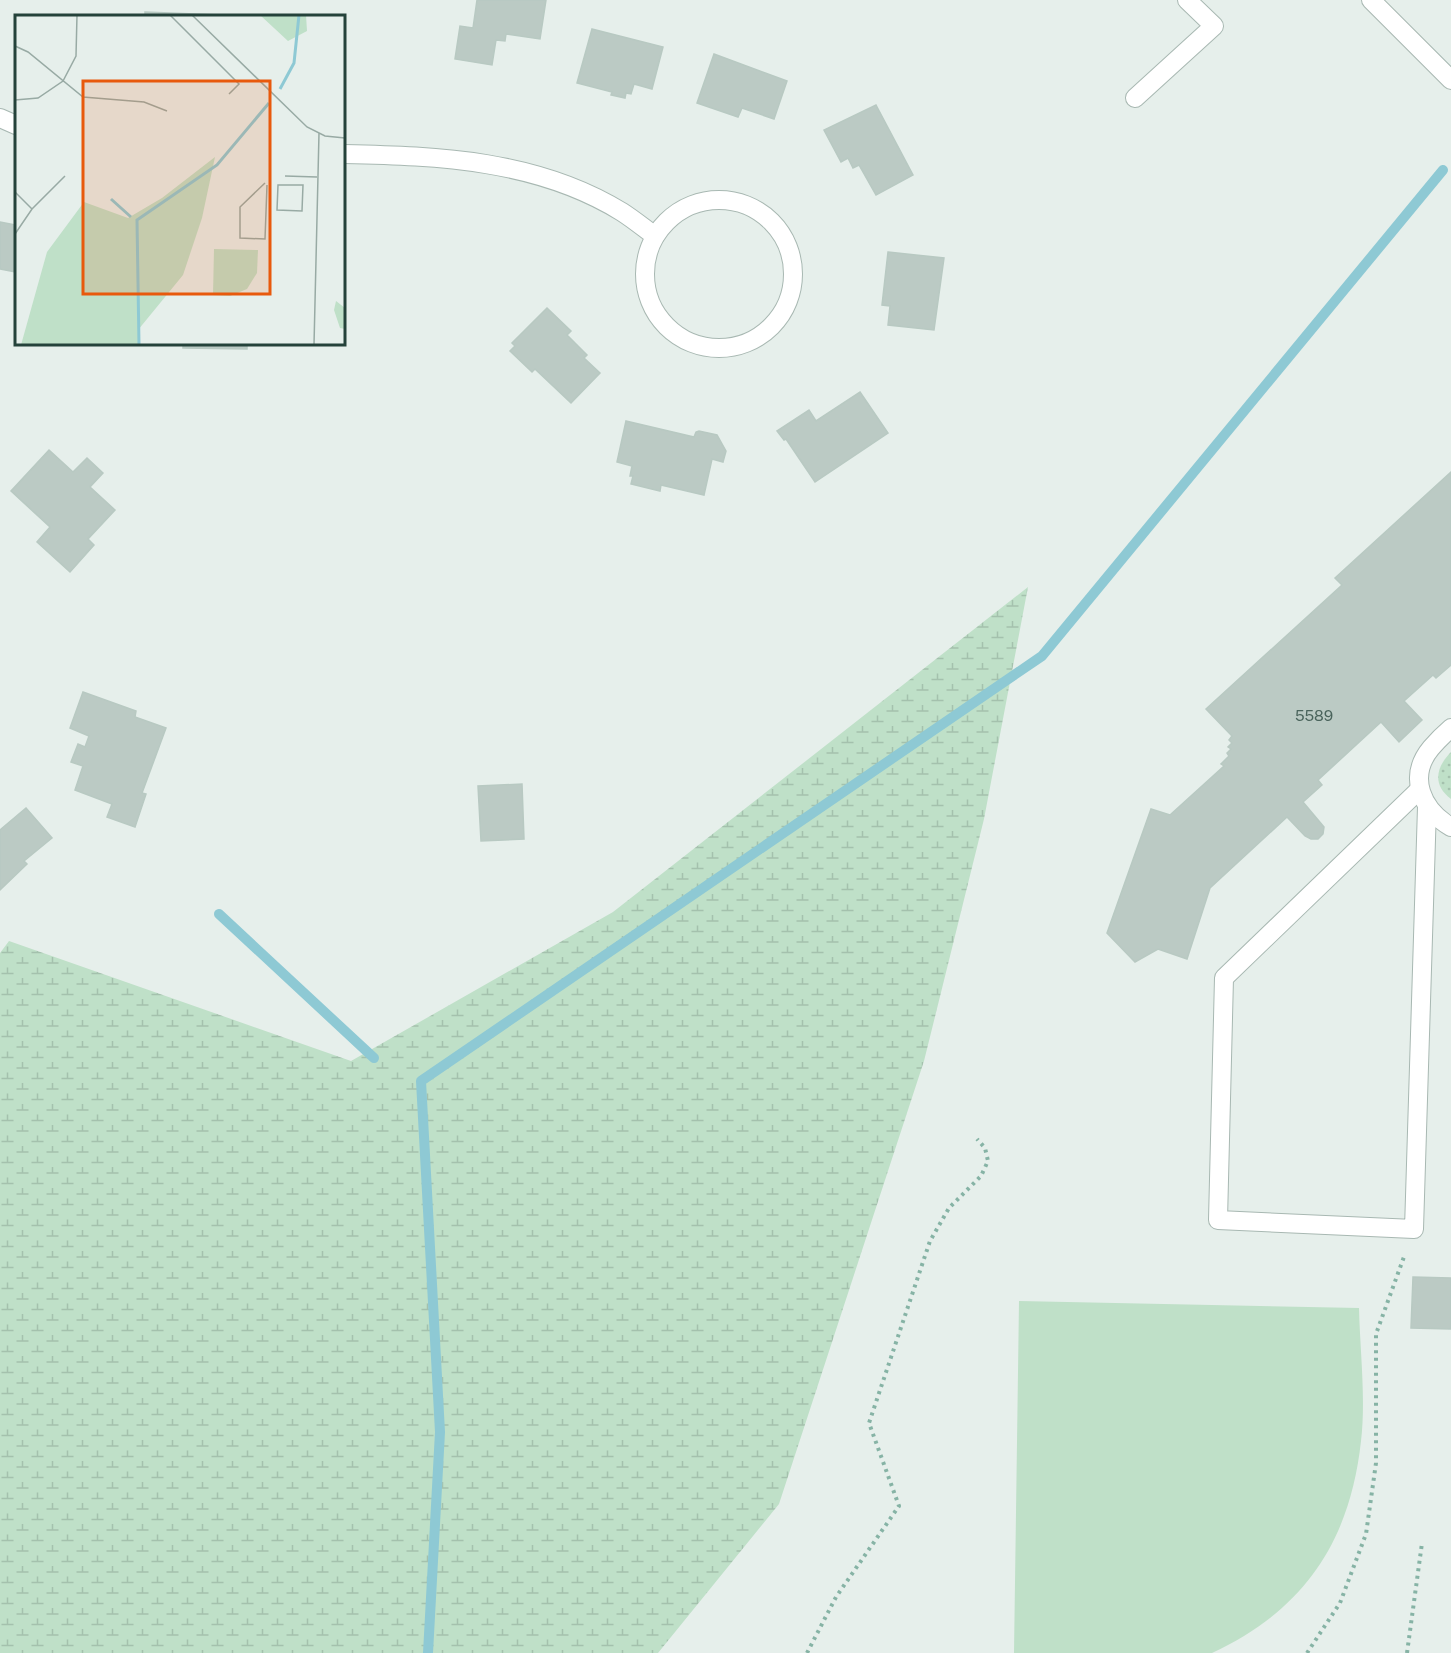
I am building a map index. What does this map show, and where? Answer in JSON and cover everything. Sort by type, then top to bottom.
[{"type":"street","points":[[1135,98],[1214,26],[1187,0]]},
{"type":"street","points":[[1371,0],[1451,80]]},
{"type":"street","points":[[0,118],[15,125]]},
{"type":"street","points":[[345,154],[478,162],[538,174],[590,195],[622,212],[655,236]]},
{"type":"street","points":[[720,200],[739,202],[757,210],[772,222],[784,237],[792,255],[794,274],[791,294],[784,312],[772,327],[756,339],[738,346],[719,348],[699,346],[681,338],[666,326],[654,311],[647,293],[645,273],[647,255],[655,236],[674,215],[701,202],[720,200]]},
{"type":"street","points":[[1451,728],[1430,748],[1422,762],[1419,790],[1427,807],[1437,819],[1451,827]]},
{"type":"street","points":[[1419,790],[1224,978],[1218,1220],[1414,1229],[1427,807]]},
{"type":"path","points":[[807,1653],[836,1597],[899,1506],[869,1423],[930,1241],[949,1208],[981,1176],[987,1161],[985,1148],[977,1139]]},
{"type":"path","points":[[1307,1653],[1340,1603],[1366,1534],[1376,1463],[1376,1334],[1414,1229]]},
{"type":"path","points":[[1407,1653],[1422,1543]]},
{"type":"green space","points":[[1028,587],[984,819],[924,1061],[779,1504],[658,1653],[0,1653],[0,953],[9,941],[351,1061],[613,912]]},
{"type":"green space","points":[[1451,752],[1451,799],[1441,788],[1438,776],[1442,764]]},
{"type":"green space","points":[[1019,1301],[1359,1308],[1363,1392],[1361,1441],[1346,1511],[1317,1569],[1297,1594],[1273,1616],[1244,1636],[1212,1653],[1014,1653]]},
{"type":"building","points":[[477,0],[546,0],[540,39],[506,34],[505,41],[496,40],[492,65],[455,59],[460,26],[473,28]]},
{"type":"building","points":[[145,12],[220,15],[145,15]]},
{"type":"building","points":[[592,29],[663,47],[652,89],[634,84],[631,94],[626,93],[625,98],[611,95],[612,92],[577,83]]},
{"type":"building","points":[[714,54],[787,81],[774,119],[742,108],[738,117],[697,103]]},
{"type":"building","points":[[876,105],[913,175],[876,195],[859,165],[853,168],[848,158],[841,162],[824,130]]},
{"type":"building","points":[[0,222],[15,225],[15,272],[0,269]]},
{"type":"building","points":[[888,252],[944,258],[934,330],[888,325],[890,306],[882,305]]},
{"type":"building","points":[[547,308],[571,331],[567,335],[587,355],[584,358],[600,373],[571,403],[535,369],[532,372],[510,351],[515,346],[512,343]]},
{"type":"building","points":[[183,345],[247,345],[247,349],[183,348]]},
{"type":"building","points":[[860,392],[888,433],[815,482],[786,439],[784,440],[777,431],[809,410],[816,421]]},
{"type":"building","points":[[626,421],[694,437],[699,431],[717,435],[726,451],[723,462],[712,459],[704,495],[661,485],[660,491],[631,484],[632,466],[617,462]]},
{"type":"building","points":[[49,450],[73,472],[87,458],[103,473],[90,487],[115,510],[88,539],[94,545],[70,572],[37,542],[50,527],[11,491]]},
{"type":"building","points":[[1451,472],[1451,665],[1436,678],[1433,675],[1404,701],[1422,720],[1399,742],[1381,722],[1318,780],[1322,785],[1303,802],[1324,827],[1323,834],[1318,839],[1305,836],[1287,817],[1210,888],[1187,959],[1158,949],[1135,962],[1107,933],[1151,809],[1170,815],[1224,766],[1221,764],[1229,756],[1227,753],[1231,749],[1228,747],[1232,743],[1229,740],[1232,736],[1206,709],[1342,585],[1335,578]]},
{"type":"building","points":[[83,692],[136,711],[135,717],[166,728],[142,793],[146,794],[135,827],[107,817],[112,804],[75,790],[83,766],[71,762],[78,744],[85,747],[89,736],[70,728]]},
{"type":"building","points":[[522,784],[524,839],[481,841],[478,786]]},
{"type":"building","points":[[26,808],[52,838],[24,861],[27,864],[0,890],[0,830]]},
{"type":"building","points":[[1413,1277],[1451,1278],[1451,1329],[1411,1328]]},
{"type":"waterway","points":[[428,1653],[440,1432],[421,1081],[1042,656],[1443,170]]},
{"type":"waterway","points":[[219,914],[374,1058]]}]
